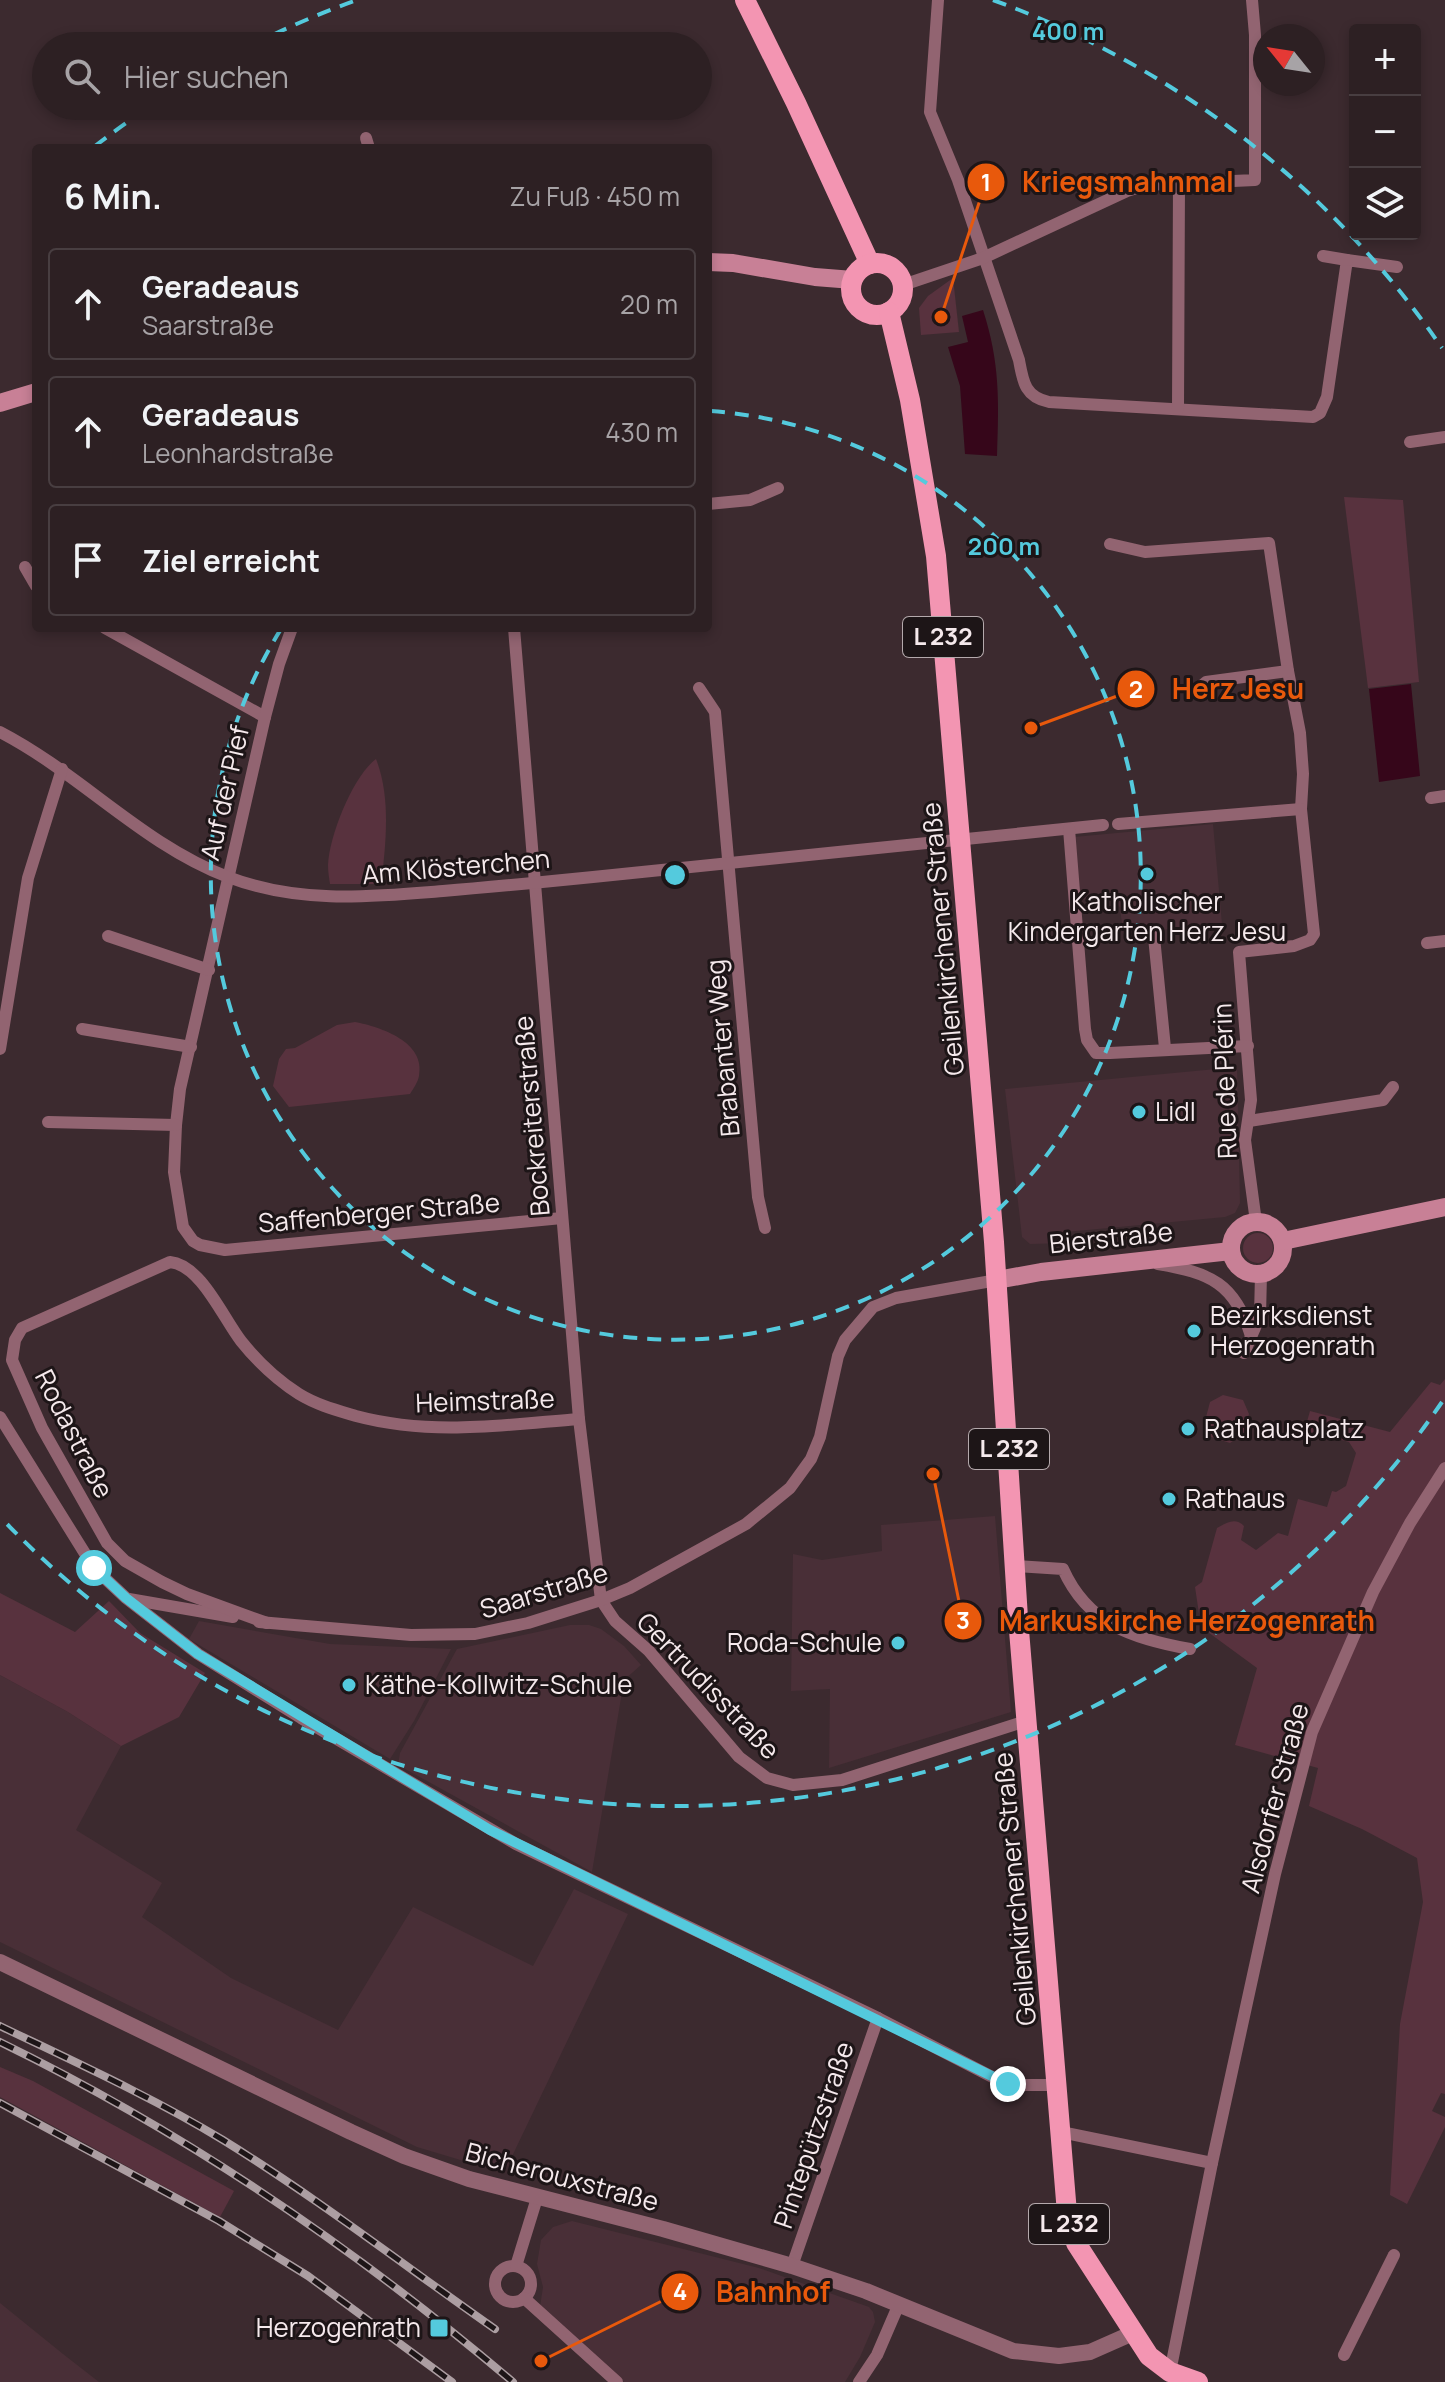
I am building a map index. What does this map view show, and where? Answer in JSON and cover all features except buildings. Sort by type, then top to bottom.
[{"type":"main road","points":[[745,0],[870,264]]},
{"type":"main road","points":[[712,262],[853,280]]},
{"type":"main road","points":[[879,263],[895,269],[903,285],[900,301],[889,312],[872,314],[857,305],[851,289],[853,280],[859,270],[870,264],[879,263]]},
{"type":"main road","name":"Geilenkirchener Straße","points":[[889,312],[910,400],[932,523],[997,1280],[1026,1721],[1070,2228],[1076,2243],[1133,2333]]},
{"type":"main road","points":[[0,403],[32,393]]},
{"type":"main road","points":[[1283,1241],[1445,1207]]},
{"type":"main road","points":[[1256,1222],[1273,1227],[1283,1241],[1282,1258],[1276,1266],[1261,1274],[1244,1271],[1237,1266],[1231,1251],[1235,1234],[1241,1227],[1256,1222]]},
{"type":"main road","name":"Bierstraße","points":[[997,1280],[1231,1251]]},
{"type":"main road","name":"L 232","points":[[1133,2333],[1149,2356],[1170,2372],[1198,2382]]},
{"type":"street","points":[[938,0],[930,112],[958,180],[1027,392],[1049,402],[1313,417],[1320,413],[1327,397],[1347,260]]},
{"type":"street","points":[[903,285],[983,258],[1146,185],[1255,180],[1255,35],[1252,0]]},
{"type":"street","points":[[1178,409],[1179,182]]},
{"type":"street","points":[[1323,256],[1397,267]]},
{"type":"street","points":[[1410,442],[1445,437]]},
{"type":"street","points":[[712,504],[750,500],[778,488]]},
{"type":"street","points":[[1110,544],[1145,552],[1269,543],[1300,733],[1303,774],[1301,809],[1118,824]]},
{"type":"street","points":[[25,567],[32,579]]},
{"type":"street","points":[[112,632],[265,717]]},
{"type":"street","name":"Auf der Pief","points":[[200,1245],[187,1234],[178,1204],[174,1172],[180,1089],[265,717],[291,632]]},
{"type":"street","name":"Bockreiterstraße","points":[[514,632],[579,1419],[601,1600]]},
{"type":"street","points":[[1193,693],[1206,682],[1288,671]]},
{"type":"street","name":"Brabanter Weg","points":[[699,688],[715,712],[758,1197],[765,1228]]},
{"type":"street","name":"Am Klösterchen","points":[[0,732],[62,769],[137,828],[191,860],[258,887],[325,898],[534,883],[1103,825]]},
{"type":"street","points":[[0,1049],[28,878],[62,769]]},
{"type":"street","points":[[1431,798],[1445,796]]},
{"type":"street","name":"Rue de Plérin","points":[[1256,1222],[1245,1140],[1251,1100],[1239,952],[1294,946],[1310,940],[1314,934],[1301,809]]},
{"type":"street","points":[[1069,829],[1087,1040],[1096,1053],[1248,1046]]},
{"type":"street","points":[[108,936],[209,970]]},
{"type":"street","points":[[1154,937],[1165,1048]]},
{"type":"street","points":[[1427,943],[1445,941]]},
{"type":"street","points":[[82,1029],[191,1047]]},
{"type":"street","points":[[1249,1121],[1383,1100],[1393,1087]]},
{"type":"street","points":[[48,1122],[176,1125]]},
{"type":"street","name":"Saffenberger Straße","points":[[200,1245],[225,1250],[562,1218]]},
{"type":"street","points":[[1139,1261],[1187,1269],[1218,1282],[1240,1306],[1251,1336]]},
{"type":"street","name":"Heimstraße","points":[[170,1262],[187,1266],[240,1340],[265,1367],[302,1396],[328,1408],[387,1424],[437,1429],[579,1419]]},
{"type":"street","name":"Rodastraße","points":[[170,1262],[22,1328],[15,1340],[12,1360],[42,1428],[107,1543],[125,1561],[162,1582],[267,1623]]},
{"type":"street","points":[[1244,1353],[1260,1316],[1261,1274]]},
{"type":"street","name":"Saarstraße","points":[[126,1598],[267,1623],[411,1635],[475,1634],[528,1623],[601,1600],[630,1588],[746,1524],[790,1488],[811,1459],[820,1437],[838,1356],[845,1340],[873,1307],[896,1298],[997,1280]]},
{"type":"street","points":[[0,1417],[94,1568],[126,1598],[198,1654],[490,1830],[878,2018],[1002,2082],[1013,2085],[1058,2085]]},
{"type":"street","name":"Alsdorfer Straße","points":[[1170,2372],[1275,1874],[1312,1732],[1373,1592],[1410,1523],[1445,1468]]},
{"type":"street","points":[[1016,1566],[1063,1569],[1075,1591],[1109,1625],[1147,1640],[1190,1649]]},
{"type":"street","name":"Gertrudisstraße","points":[[601,1600],[615,1621],[649,1651],[739,1757],[767,1778],[793,1785],[842,1780],[1026,1721]]},
{"type":"street","name":"Bicherouxstraße","points":[[0,1962],[404,2156],[469,2179],[792,2266],[899,2304],[994,2344],[1033,2354],[1059,2356],[1090,2352],[1133,2333]]},
{"type":"street","name":"Pintepützstraße","points":[[792,2266],[878,2018]]},
{"type":"street","points":[[1061,2132],[1212,2163]]},
{"type":"street","points":[[516,2266],[537,2198]]},
{"type":"street","points":[[1344,2355],[1394,2255]]},
{"type":"street","points":[[516,2266],[526,2271],[530,2290],[516,2302],[504,2300],[494,2286],[500,2270],[516,2266]]},
{"type":"street","points":[[524,2298],[617,2382]]},
{"type":"street","points":[[859,2382],[877,2355],[899,2304]]},
{"type":"shaded area","points":[[953,278],[959,332],[921,335],[919,308],[928,296]]},
{"type":"shaded area","points":[[983,310],[993,347],[997,382],[997,456],[965,454],[960,386],[948,347],[968,342],[962,316]]},
{"type":"shaded area","points":[[1344,497],[1403,500],[1419,682],[1368,688]]},
{"type":"shaded area","points":[[1411,684],[1420,776],[1379,782],[1369,689]]},
{"type":"shaded area","points":[[376,759],[385,805],[386,837],[381,884],[330,884],[329,853],[338,823],[351,792]]},
{"type":"shaded area","name":"Katholischer Kindergarten Herz Jesu","points":[[1213,824],[1222,924],[1123,934],[1120,907],[1108,897],[1079,900],[1074,837]]},
{"type":"shaded area","points":[[355,1022],[389,1032],[409,1045],[416,1054],[419,1076],[410,1094],[289,1107],[273,1086],[279,1059],[286,1049],[295,1048],[337,1025]]},
{"type":"shaded area","points":[[1237,1067],[1240,1203],[1235,1213],[1225,1217],[1066,1232],[1067,1243],[1030,1244],[1022,1237],[1005,1089]]},
{"type":"shaded area","points":[[1258,1233],[1264,1234],[1272,1242],[1272,1254],[1264,1262],[1258,1263],[1252,1262],[1244,1254],[1243,1248],[1244,1242],[1252,1234]]},
{"type":"shaded area","points":[[1445,1379],[1445,2094],[1441,2093],[1432,2111],[1445,2117],[1445,2127],[1407,2204],[1390,2195],[1400,2024],[1423,1902],[1417,1858],[1309,1806],[1318,1768],[1235,1745],[1257,1668],[1201,1627],[1195,1587],[1202,1582],[1217,1528],[1230,1522],[1241,1523],[1244,1526],[1241,1540],[1256,1550],[1278,1533],[1288,1536],[1298,1499],[1327,1507],[1332,1491],[1346,1486],[1356,1453],[1349,1442],[1313,1432],[1302,1439],[1310,1411],[1390,1432],[1431,1382],[1440,1385]]},
{"type":"shaded area","points":[[1223,1395],[1243,1400],[1249,1414],[1243,1434],[1230,1443],[1211,1437],[1204,1425],[1210,1402]]},
{"type":"shaded area","name":"Roda-Schule","points":[[995,1516],[1011,1712],[829,1768],[830,1689],[791,1691],[793,1554],[822,1560],[882,1551],[881,1525]]},
{"type":"shaded area","points":[[0,1593],[75,1632],[109,1601],[140,1633],[205,1673],[179,1717],[121,1746],[68,1712],[0,1675]]},
{"type":"shaded area","name":"Käthe-Kollwitz-Schule","points":[[199,1621],[330,1644],[451,1649],[414,1721],[390,1759],[189,1639]]},
{"type":"shaded area","points":[[570,1625],[589,1625],[601,1629],[624,1646],[641,1665],[624,1680],[592,1872],[398,1765],[400,1753],[457,1649]]},
{"type":"shaded area","points":[[0,1675],[68,1712],[121,1746],[76,1830],[162,1883],[142,1917],[231,1978],[338,2030],[413,1907],[533,1966],[574,1889],[628,1914],[504,2173],[417,2147],[0,1942]]},
{"type":"shaded area","points":[[0,2067],[33,2081],[234,2191],[220,2217],[0,2097]]},
{"type":"shaded area","points":[[572,2221],[759,2268],[869,2307],[875,2322],[845,2382],[624,2382],[540,2307],[543,2287],[537,2264],[541,2240],[553,2227]]},
{"type":"shaded area","points":[[0,2303],[63,2354],[99,2382],[0,2382]]},
{"type":"railway","points":[[0,2026],[141,2095],[223,2140],[327,2209],[495,2329]]},
{"type":"railway","points":[[0,2042],[136,2114],[267,2196],[393,2285],[513,2382]]},
{"type":"railway","points":[[0,2103],[219,2221],[308,2276],[452,2382]]},
{"type":"place","name":"Kriegsmahnmal","points":[[941,317]]},
{"type":"place","name":"Herz Jesu","points":[[1031,728]]},
{"type":"place","name":"Katholischer Kindergarten Herz Jesu","points":[[1147,874]]},
{"type":"place","name":"Lidl","points":[[1139,1112]]},
{"type":"place","name":"Bezirksdienst Herzogenrath","points":[[1194,1331]]},
{"type":"place","name":"Rathausplatz","points":[[1188,1429]]},
{"type":"place","name":"Markuskirche Herzogenrath","points":[[933,1474]]},
{"type":"place","name":"Rathaus","points":[[1169,1499]]},
{"type":"place","name":"Roda-Schule","points":[[898,1643]]},
{"type":"place","name":"Käthe-Kollwitz-Schule","points":[[349,1685]]},
{"type":"place","name":"Herzogenrath","points":[[439,2328]]},
{"type":"place","name":"Bahnhof","points":[[541,2361]]},
{"type":"route","points":[[94,1568],[126,1598],[198,1654],[490,1830],[1008,2084]]}]
